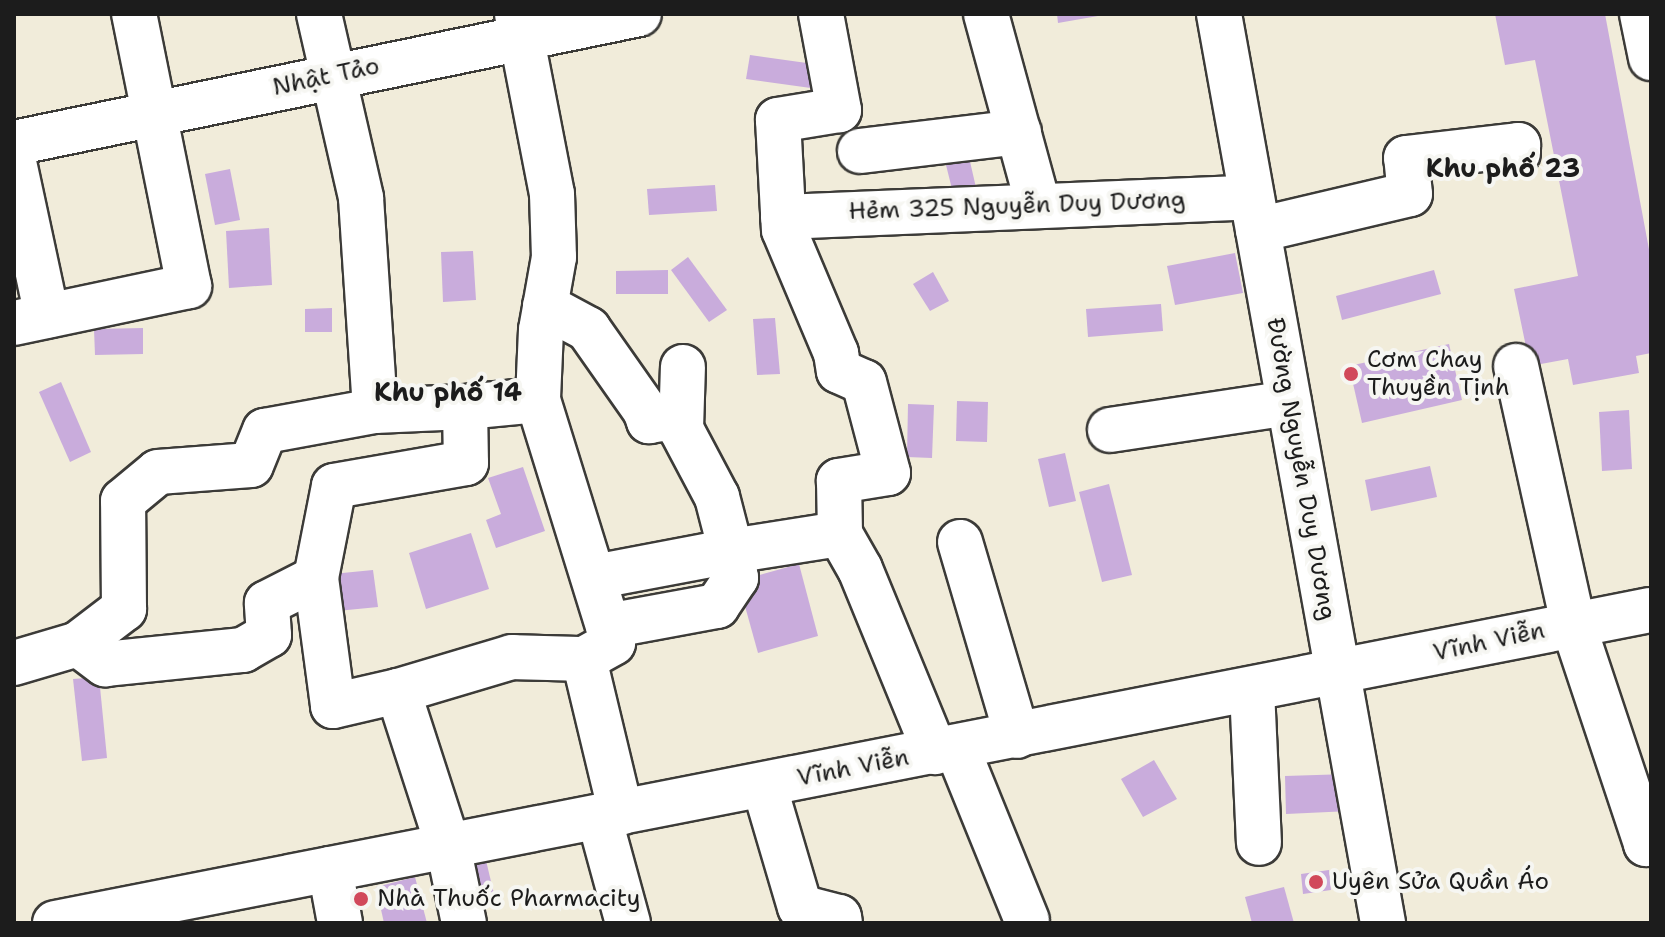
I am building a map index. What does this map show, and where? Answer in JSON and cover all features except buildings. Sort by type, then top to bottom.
[{"type":"street","points":[[14,162],[30,320],[189,286],[151,114],[134,14]]},
{"type":"street","points":[[319,14],[361,198],[375,411]]},
{"type":"street","name":"Nhật Tảo","points":[[14,143],[331,76],[520,26],[639,14]]},
{"type":"street","points":[[821,14],[839,110]]},
{"type":"street","points":[[986,14],[1038,204]]},
{"type":"street","name":"Đường Nguyễn Duy Dương","points":[[1219,14],[1383,923]]},
{"type":"street","points":[[1642,14],[1651,58]]},
{"type":"street","points":[[520,26],[552,194],[554,257],[545,306],[538,400],[594,577],[610,815],[628,923]]},
{"type":"street","points":[[869,211],[853,112],[839,110],[778,120],[784,230],[836,353],[839,371],[864,382],[888,473],[839,481],[840,534],[860,569],[1027,920]]},
{"type":"street","points":[[860,151],[1019,132]]},
{"type":"street","name":"Hẻm 325 Nguyễn Duy Dương","points":[[783,217],[1038,204],[1255,214],[1410,194],[1406,158],[1518,145],[1518,153]]},
{"type":"street","points":[[545,306],[588,329],[645,410],[649,421],[681,416]]},
{"type":"street","points":[[1516,366],[1573,624],[1646,844],[1651,842]]},
{"type":"street","points":[[465,407],[466,463],[334,486],[316,578],[333,706],[398,691],[512,657],[596,642],[717,606],[736,578],[717,497],[681,429],[683,367]]},
{"type":"street","points":[[14,663],[78,644],[124,609],[123,501],[158,472],[251,465],[265,431],[375,411],[538,400]]},
{"type":"street","points":[[1110,430],[1289,403]]},
{"type":"street","points":[[594,577],[840,534]]},
{"type":"street","points":[[960,542],[1017,736]]},
{"type":"street","points":[[78,644],[105,664],[243,650],[269,635],[267,603],[316,578]]},
{"type":"street","name":"Vĩnh Viễn","points":[[55,923],[131,916],[330,869],[1338,674],[1651,610]]},
{"type":"street","points":[[1252,690],[1259,843]]},
{"type":"street","points":[[398,691],[448,846],[464,923]]},
{"type":"street","points":[[764,785],[800,907],[839,917],[840,923]]},
{"type":"street","points":[[330,869],[340,923]]},
{"type":"place","name":"Cơm Chay Thuyền Tịnh","points":[[1351,374]]},
{"type":"place","name":"Uyên Sửa Quần Áo","points":[[1316,882]]},
{"type":"place","name":"Nhà Thuốc Pharmacity","points":[[361,899]]},
{"type":"district","name":"Khu phố 23","points":[[1503,168]]},
{"type":"district","name":"Khu phố 14","points":[[448,392]]}]
